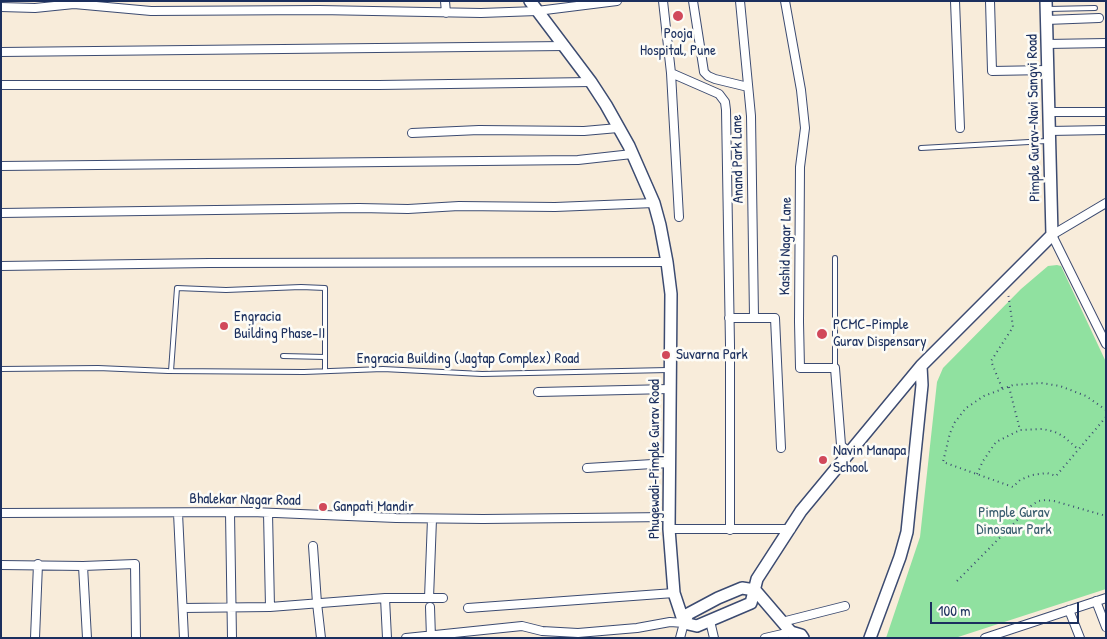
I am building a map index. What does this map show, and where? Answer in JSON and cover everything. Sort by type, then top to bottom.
[{"type":"street","points":[[186,1],[187,10]]},
{"type":"street","points":[[319,1],[319,10]]},
{"type":"street","points":[[374,1],[375,11]]},
{"type":"street","points":[[444,1],[446,13]]},
{"type":"street","name":"Phugewadi-Pimple Gurav Road","points":[[530,1],[591,82],[632,154],[654,203],[667,262],[671,294],[669,529],[674,593],[684,623]]},
{"type":"street","points":[[3,5],[35,8],[74,4],[135,5],[187,10],[319,10],[446,13],[537,11],[617,1]]},
{"type":"street","points":[[663,1],[671,73],[679,217]]},
{"type":"street","points":[[693,1],[704,72],[715,79],[748,88]]},
{"type":"street","name":"Anand Park Lane","points":[[740,1],[751,116],[754,317]]},
{"type":"street","name":"Kashid Nagar Lane","points":[[785,1],[801,90],[804,128],[800,167],[800,368],[835,368]]},
{"type":"street","points":[[955,1],[960,128]]},
{"type":"street","points":[[990,1],[992,71],[1047,70]]},
{"type":"street","points":[[1046,10],[1098,18]]},
{"type":"street","name":"Pimple Gurav-Navi Sangvi Road","points":[[1046,10],[1052,235]]},
{"type":"street","points":[[1047,44],[1106,43]]},
{"type":"street","points":[[1,52],[565,46]]},
{"type":"street","points":[[671,73],[719,94],[725,102],[730,530]]},
{"type":"street","points":[[1,86],[378,85],[591,82]]},
{"type":"street","points":[[1048,112],[1106,112]]},
{"type":"street","points":[[412,134],[479,130],[584,131],[618,128]]},
{"type":"street","points":[[1049,136],[1106,130]]},
{"type":"street","points":[[1,166],[578,160],[632,154]]},
{"type":"street","points":[[1,213],[359,208],[408,210],[459,206],[555,207],[654,203]]},
{"type":"street","points":[[406,638],[522,626],[542,630],[605,634],[670,622],[697,626],[750,603],[757,579],[801,511],[921,366],[1052,235],[1106,203]]},
{"type":"street","points":[[1052,235],[1106,344]]},
{"type":"street","points":[[1,266],[210,263],[667,262]]},
{"type":"street","points":[[729,318],[775,318],[781,448]]},
{"type":"street","points":[[870,638],[900,557],[906,532],[922,385],[921,366]]},
{"type":"street","points":[[835,368],[841,445],[850,453]]},
{"type":"street","points":[[538,392],[670,389]]},
{"type":"street","points":[[587,468],[669,462]]},
{"type":"street","points":[[230,512],[230,607],[232,638]]},
{"type":"street","name":"Bhalekar Nagar Road","points":[[1,514],[230,512],[432,518],[669,516]]},
{"type":"street","points":[[178,513],[184,638]]},
{"type":"street","points":[[268,513],[270,607]]},
{"type":"street","points":[[429,598],[432,518]]},
{"type":"street","points":[[669,529],[791,529]]},
{"type":"street","points":[[313,546],[321,638]]},
{"type":"street","points":[[35,638],[38,564]]},
{"type":"street","points":[[1,565],[83,566],[135,564],[136,638]]},
{"type":"street","points":[[83,566],[87,638]]},
{"type":"street","points":[[680,638],[688,614],[742,588],[754,590],[791,635]]},
{"type":"street","points":[[468,608],[674,593]]},
{"type":"street","points":[[183,608],[270,607],[385,598],[443,598]]},
{"type":"street","points":[[385,598],[387,638]]},
{"type":"street","points":[[984,638],[1106,598]]},
{"type":"street","points":[[1096,601],[1106,627]]},
{"type":"street","points":[[782,622],[845,606]]},
{"type":"street","points":[[430,607],[431,636]]},
{"type":"street","points":[[1069,610],[1080,638]]},
{"type":"street","points":[[710,621],[714,638]]},
{"type":"street","points":[[765,638],[791,635],[801,635],[803,638]]},
{"type":"lane","points":[[1046,10],[1095,8]]},
{"type":"lane","points":[[921,148],[1049,136]]},
{"type":"lane","points":[[835,258],[835,368]]},
{"type":"lane","points":[[171,371],[177,288],[226,290],[324,288],[325,371]]},
{"type":"lane","points":[[283,356],[325,356]]},
{"type":"lane","name":"Engracia Building (Jagtap Complex) Road","points":[[1,370],[98,368],[171,371],[325,371],[382,369],[482,374],[670,370]]},
{"type":"path","points":[[1002,389],[991,361],[1014,326],[1006,280]]},
{"type":"path","points":[[1106,410],[1086,396],[1060,386],[1041,383],[1009,386],[984,396],[966,408],[955,422],[950,433],[943,462],[1013,487],[1020,480],[1032,475],[1047,473],[1056,476],[1106,417]]},
{"type":"path","points":[[1009,386],[1020,430]]},
{"type":"path","points":[[977,474],[988,452],[996,442],[1020,430],[1043,429],[1055,432],[1063,436],[1079,450]]},
{"type":"path","points":[[957,581],[1038,501],[1054,501],[1106,516]]},
{"type":"green space","name":"Pimple Gurav Dinosaur Park","points":[[1048,266],[1061,266],[1106,362],[1106,589],[955,638],[886,638],[920,537],[937,382],[943,368],[1021,289]]},
{"type":"place","name":"Pooja Hospital, Pune","points":[[678,16]]},
{"type":"place","name":"Engracia Building Phase-II","points":[[224,326]]},
{"type":"place","name":"PCMC-Pimple Gurav Dispensary","points":[[822,334]]},
{"type":"place","name":"Suvarna Park","points":[[666,355]]},
{"type":"place","name":"Navin Manapa School","points":[[823,460]]},
{"type":"place","name":"Ganpati Mandir","points":[[323,507]]}]
